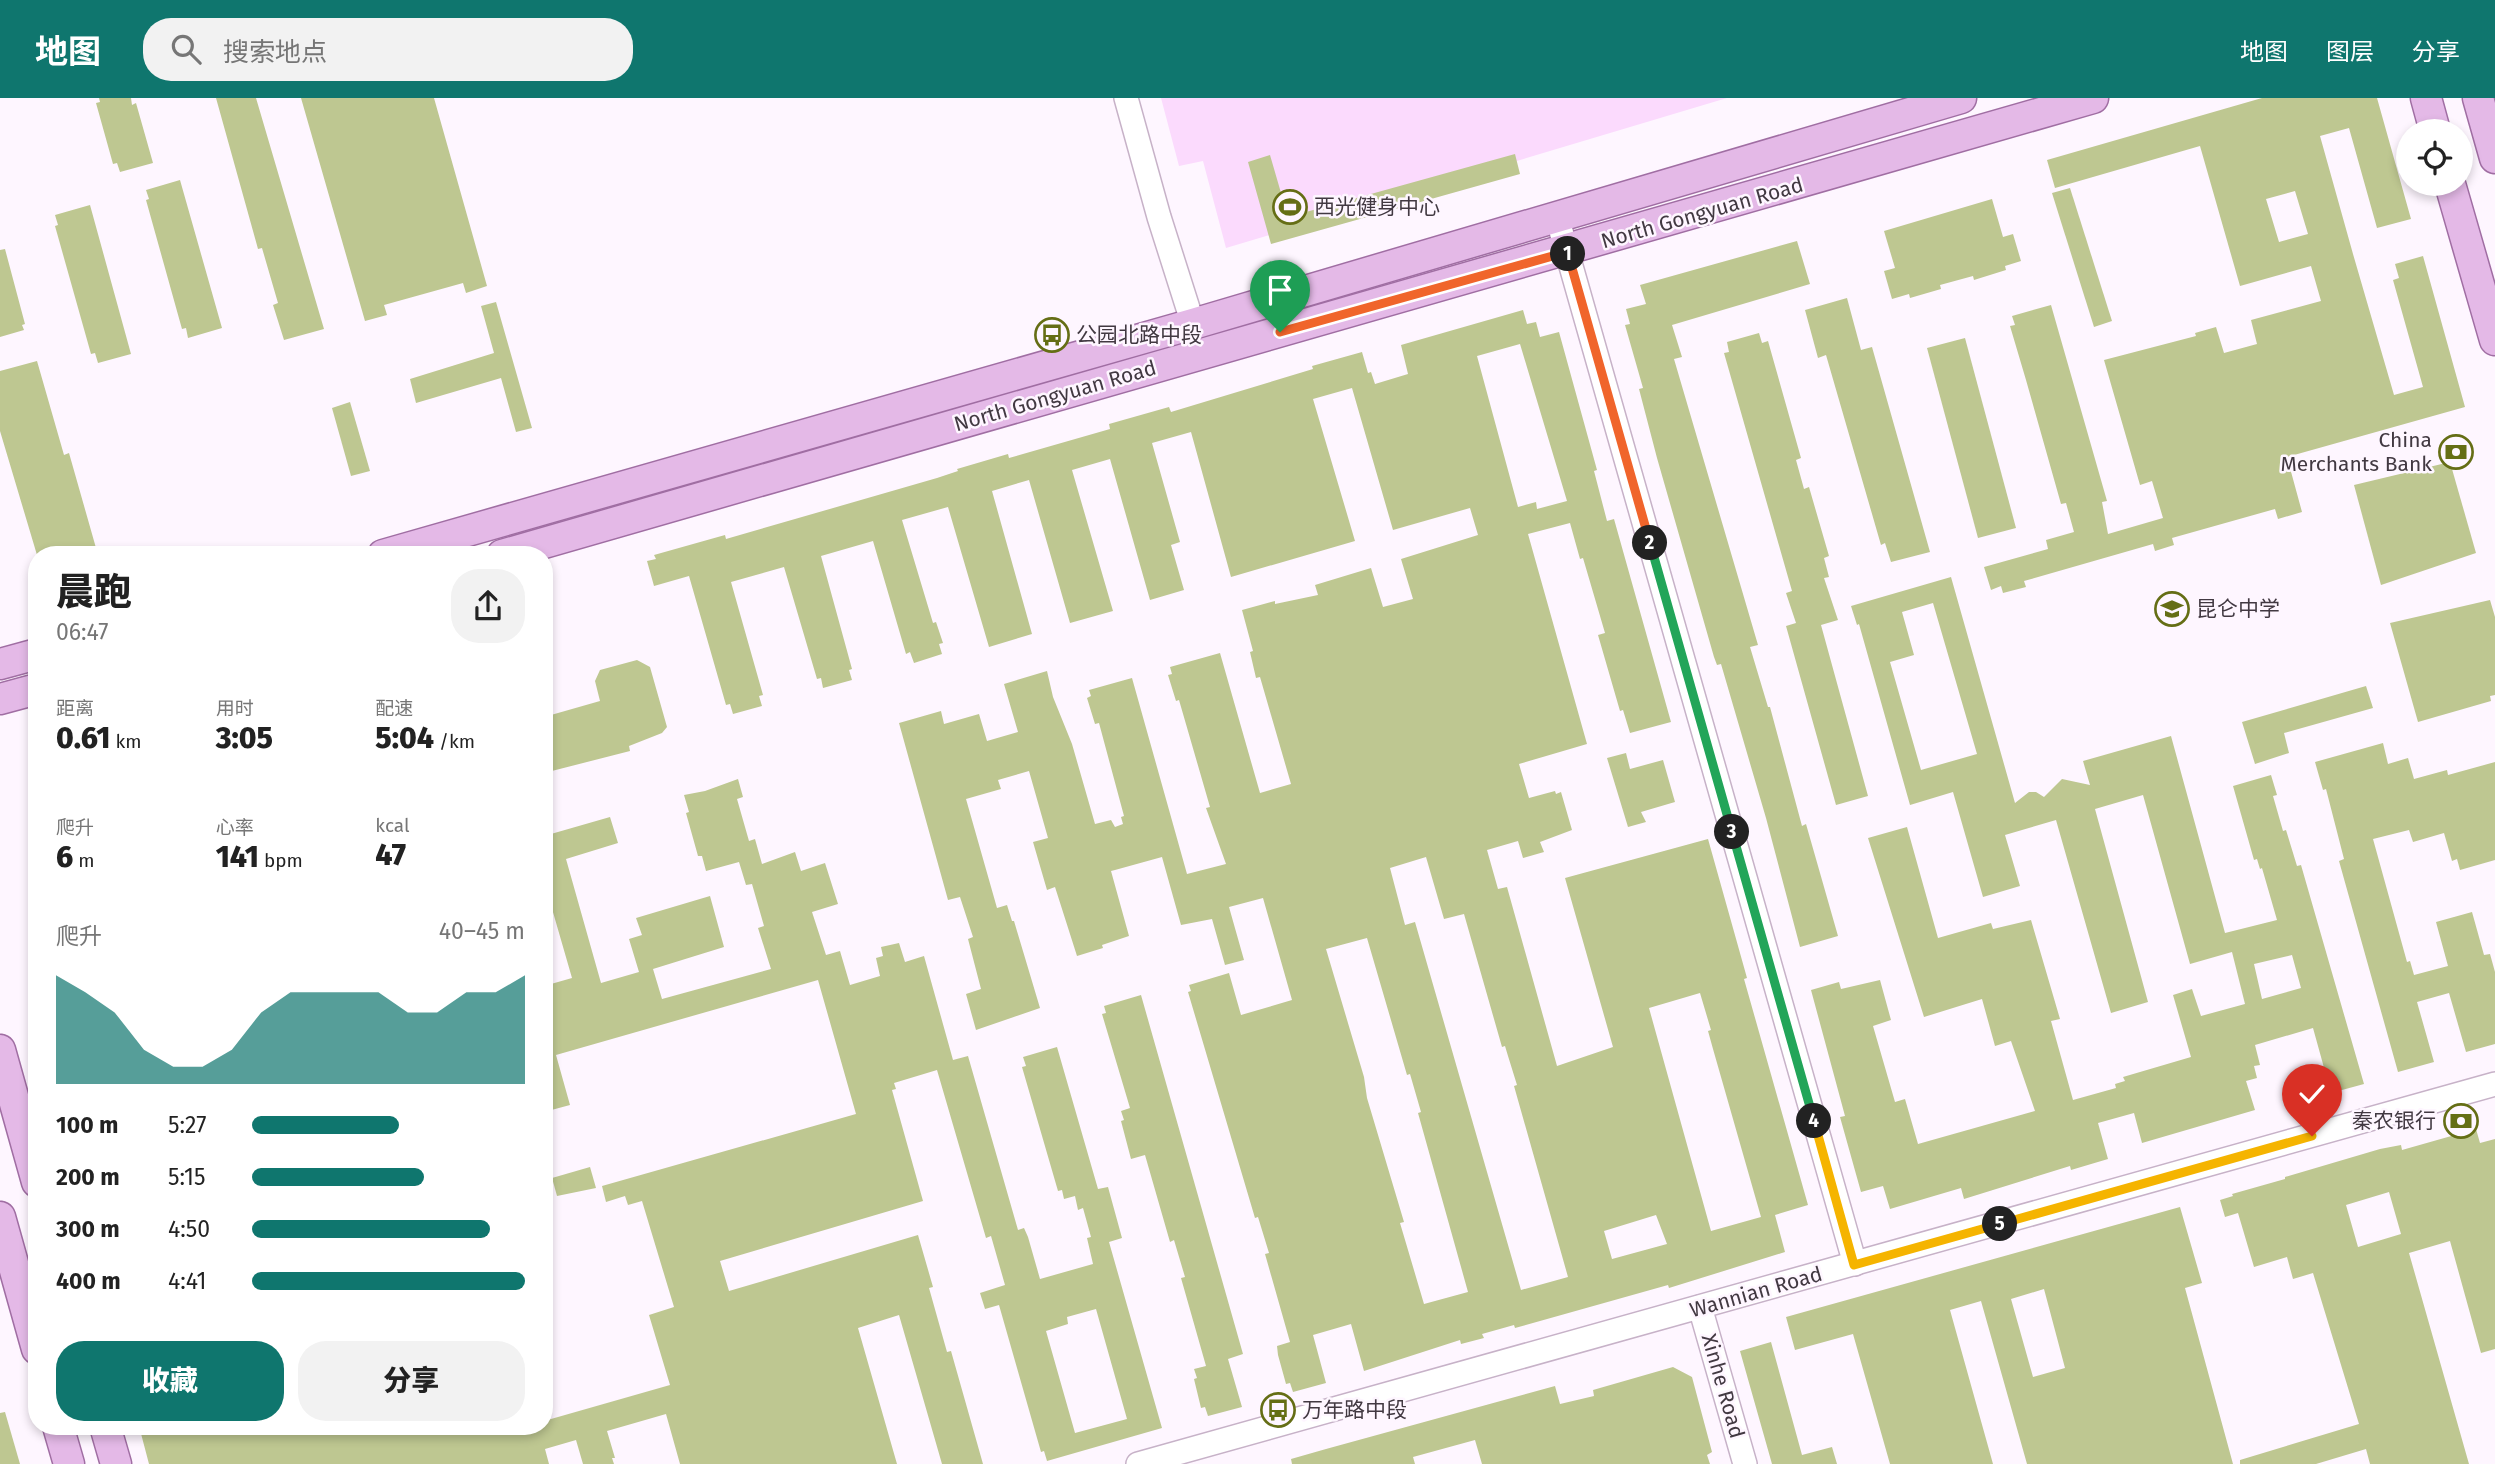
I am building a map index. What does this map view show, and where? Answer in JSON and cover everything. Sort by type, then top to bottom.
[{"type":"main road","name":"North Gongyuan Road","points":[[415,546],[1193,324],[1961,98]]},
{"type":"main road","name":"North Gongyuan Road","points":[[533,546],[1567,252],[2093,98]]},
{"type":"main road","points":[[2426,98],[2432,119]]},
{"type":"main road","points":[[2478,98],[2495,158]]},
{"type":"main road","points":[[2453,196],[2495,340]]},
{"type":"main road","points":[[0,664],[28,656]]},
{"type":"main road","points":[[0,699],[28,691]]},
{"type":"main road","points":[[0,1050],[28,1149]]},
{"type":"main road","points":[[0,1217],[28,1317]]},
{"type":"main road","points":[[61,1435],[69,1464]]},
{"type":"main road","points":[[108,1435],[116,1464]]},
{"type":"street","points":[[1126,98],[1159,217],[1193,324]]},
{"type":"street","points":[[1557,217],[1854,1265]]},
{"type":"street","name":"Wannian Road","points":[[1138,1464],[2495,1084]]},
{"type":"street","name":"Xinhe Road","points":[[1700,1307],[1745,1464]]},
{"type":"shaded area","name":"西光健身中心","points":[[1161,98],[1727,98],[1226,248],[1203,161],[1179,166]]},
{"type":"building","points":[[99,98],[131,98],[132,105],[136,103],[153,163],[120,172],[117,163],[113,164],[96,103],[100,102]]},
{"type":"building","points":[[216,98],[256,98],[324,329],[284,340],[273,305],[278,303],[262,248],[258,249]]},
{"type":"building","points":[[301,98],[434,98],[487,286],[466,293],[463,283],[384,305],[387,315],[365,321]]},
{"type":"building","points":[[2262,98],[2377,98],[2396,166],[2396,196],[2405,196],[2411,219],[2377,228],[2349,128],[2320,136],[2353,254],[2394,395],[2423,387],[2393,280],[2399,278],[2395,264],[2423,256],[2465,407],[2287,457],[2302,512],[2278,519],[2275,509],[2172,538],[2174,545],[2155,551],[2153,544],[2024,581],[2026,587],[2003,593],[2001,586],[1991,590],[1984,567],[2048,549],[2046,540],[2074,532],[2066,503],[2061,504],[2010,326],[2015,325],[2012,316],[2051,305],[2107,501],[2102,502],[2108,534],[2163,518],[2152,481],[2140,485],[2104,360],[2196,336],[2195,333],[2216,327],[2224,353],[2257,344],[2251,320],[2321,301],[2311,266],[2240,286],[2200,146],[2055,188],[2047,160]],"holes":[[[2295,191],[2308,234],[2279,242],[2266,199]]]},
{"type":"building","points":[[1515,154],[1520,174],[1271,244],[1248,162],[1270,155],[1288,217]]},
{"type":"building","points":[[180,180],[222,328],[188,338],[186,328],[182,329],[146,200],[149,199],[146,190]]},
{"type":"building","points":[[2070,188],[2112,321],[2094,327],[2052,193]]},
{"type":"building","points":[[1992,199],[2003,237],[2013,234],[2021,261],[2005,266],[2006,270],[1974,280],[1973,276],[1940,285],[1941,289],[1910,298],[1909,294],[1892,299],[1884,271],[1895,268],[1884,231]]},
{"type":"building","points":[[90,205],[131,354],[98,363],[95,353],[91,354],[55,226],[58,225],[55,215]]},
{"type":"building","points":[[1797,241],[1810,284],[1672,325],[1682,357],[1674,359],[1758,645],[1750,647],[1770,707],[1802,826],[1806,824],[1838,936],[1800,947],[1721,664],[1717,665],[1714,657],[1657,458],[1639,389],[1643,388],[1625,325],[1630,324],[1626,309],[1646,304],[1640,285]]},
{"type":"building","points":[[5,249],[25,324],[22,325],[24,330],[0,337],[0,250]]},
{"type":"building","points":[[1847,298],[1861,350],[1872,347],[1930,552],[1891,562],[1885,543],[1881,545],[1826,355],[1818,358],[1805,310]]},
{"type":"building","points":[[496,302],[532,428],[516,432],[501,378],[416,403],[410,379],[494,353],[481,306]]},
{"type":"building","points":[[1523,310],[1527,324],[1536,322],[1540,337],[1559,332],[1597,470],[1594,471],[1607,521],[1614,519],[1671,722],[1630,733],[1623,710],[1620,711],[1598,635],[1605,633],[1570,523],[1528,534],[1587,744],[1519,764],[1529,798],[1561,792],[1572,830],[1540,842],[1544,852],[1523,858],[1518,841],[1487,850],[1498,889],[1507,887],[1557,1066],[1613,1047],[1565,878],[1708,839],[1747,978],[1744,979],[1808,1205],[1775,1215],[1785,1252],[1669,1288],[1668,1285],[1515,1328],[1514,1325],[1482,1334],[1484,1338],[1461,1344],[1460,1340],[1364,1371],[1351,1324],[1313,1335],[1326,1383],[1293,1392],[1290,1383],[1286,1384],[1278,1355],[1277,1346],[1290,1342],[1265,1254],[1269,1253],[1258,1217],[1255,1218],[1188,992],[1191,991],[1189,985],[1229,973],[1241,1015],[1292,1000],[1263,898],[1229,907],[1244,960],[1225,965],[1212,919],[1181,925],[1162,857],[1111,871],[1129,936],[1077,956],[1055,887],[1047,890],[1033,842],[1048,838],[1029,771],[998,780],[1001,789],[966,799],[997,908],[1007,905],[1014,921],[1040,1008],[976,1030],[966,994],[981,989],[968,939],[973,937],[960,897],[948,900],[899,723],[941,711],[944,724],[979,714],[987,741],[1018,732],[1004,684],[1047,671],[1095,824],[1111,820],[1115,827],[1123,824],[1121,817],[1124,816],[1099,723],[1095,724],[1087,698],[1091,696],[1089,690],[1132,678],[1187,874],[1226,864],[1206,808],[1210,807],[1179,700],[1176,701],[1168,675],[1172,674],[1170,667],[1220,653],[1260,793],[1291,784],[1260,677],[1256,678],[1250,652],[1253,651],[1242,610],[1275,601],[1275,604],[1318,595],[1315,585],[1371,568],[1383,607],[1413,599],[1401,559],[1478,535],[1470,508],[1393,530],[1352,388],[1313,399],[1355,541],[1231,577],[1191,432],[1152,443],[1180,542],[1171,545],[1184,590],[1150,600],[1110,459],[1072,470],[1113,611],[1070,623],[1029,480],[992,491],[1032,634],[989,647],[948,507],[902,520],[933,623],[936,622],[943,643],[939,644],[942,654],[914,663],[910,652],[906,654],[873,541],[821,556],[852,669],[849,670],[852,680],[823,688],[821,678],[817,679],[784,567],[731,582],[763,695],[759,696],[762,706],[733,714],[730,704],[726,705],[689,576],[654,586],[647,561],[656,559],[654,555],[725,535],[726,539],[937,478],[958,471],[957,469],[1008,454],[1009,458],[1110,429],[1109,424],[1169,407],[1171,412],[1362,352],[1368,373],[1371,372],[1375,384],[1408,374],[1401,345]],"holes":[[[1520,344],[1567,501],[1537,509],[1536,502],[1518,507],[1477,356]],[[1426,857],[1444,919],[1464,914],[1502,1047],[1505,1046],[1517,1085],[1514,1086],[1568,1277],[1521,1290],[1415,922],[1405,925],[1390,868]],[[1367,938],[1407,1075],[1410,1074],[1421,1112],[1418,1113],[1468,1292],[1424,1304],[1400,1223],[1404,1222],[1367,1098],[1364,1077],[1326,949]],[[1700,993],[1711,1030],[1708,1031],[1761,1217],[1711,1231],[1649,1008]],[[1656,1215],[1667,1244],[1612,1259],[1604,1231]]]},
{"type":"building","points":[[1759,333],[1762,343],[1768,341],[1801,458],[1796,460],[1804,489],[1809,487],[1829,556],[1824,558],[1829,577],[1824,578],[1838,620],[1821,625],[1868,796],[1836,805],[1786,626],[1796,623],[1786,593],[1792,591],[1724,353],[1729,352],[1727,342]]},
{"type":"building","points":[[1965,338],[2016,528],[1978,538],[1927,348]]},
{"type":"building","points":[[37,361],[64,455],[69,453],[95,546],[34,546],[0,431],[0,371]]},
{"type":"building","points":[[350,402],[370,471],[351,476],[332,408]]},
{"type":"building","points":[[2450,462],[2476,553],[2381,585],[2354,485]]},
{"type":"building","points":[[1951,577],[2015,803],[2029,792],[2036,792],[2044,797],[2062,779],[2090,785],[2083,761],[2171,736],[2225,933],[2277,920],[2262,868],[2260,869],[2257,859],[2254,860],[2233,786],[2271,775],[2277,795],[2273,796],[2283,831],[2286,830],[2297,866],[2301,865],[2364,1084],[2331,1093],[2313,1028],[2255,1045],[2260,1065],[2254,1066],[2257,1078],[2246,1081],[2255,1110],[2142,1143],[2134,1113],[2098,1123],[2108,1159],[2071,1170],[2070,1166],[1964,1199],[1961,1188],[1890,1209],[1883,1186],[1861,1192],[1840,1117],[1845,1116],[1811,990],[1839,982],[1841,989],[1880,980],[1891,1020],[1873,1026],[1895,1102],[1905,1099],[1918,1144],[2035,1111],[2011,1041],[1995,1046],[1982,999],[1924,1017],[1868,838],[1907,827],[1938,938],[1991,923],[1993,929],[2031,920],[2060,1019],[2051,1021],[2073,1100],[2116,1088],[2115,1084],[2125,1081],[2123,1077],[2191,1057],[2173,995],[2192,989],[2201,1016],[2245,1004],[2232,952],[2190,964],[2143,795],[2095,809],[2148,1002],[2111,1013],[2056,820],[2005,835],[2020,886],[1983,897],[1953,792],[1910,805],[1859,624],[1857,625],[1851,606]],"holes":[[[1933,603],[1977,754],[1921,770],[1890,662],[1914,655],[1902,612]],[[2292,955],[2301,988],[2262,999],[2254,964]]]},
{"type":"building","points":[[2490,600],[2495,617],[2495,695],[2490,696],[2491,701],[2418,722],[2390,623]]},
{"type":"building","points":[[637,660],[650,667],[667,727],[662,733],[629,746],[630,751],[553,771],[553,714],[600,701],[595,681],[600,670]]},
{"type":"building","points":[[2366,686],[2373,708],[2284,733],[2289,753],[2255,764],[2242,722]]},
{"type":"building","points":[[2383,743],[2388,764],[2408,758],[2414,779],[2447,770],[2448,775],[2495,762],[2495,860],[2460,870],[2457,859],[2452,861],[2444,833],[2413,842],[2409,830],[2373,839],[2407,962],[2410,961],[2414,975],[2448,966],[2436,922],[2472,912],[2484,955],[2490,954],[2495,972],[2495,1044],[2466,1052],[2449,993],[2417,1002],[2434,1062],[2398,1072],[2339,861],[2344,859],[2326,789],[2323,790],[2315,762]]},
{"type":"building","points":[[1626,753],[1630,769],[1663,760],[1675,802],[1641,812],[1646,822],[1628,827],[1607,758]]},
{"type":"building","points":[[738,779],[743,797],[737,799],[749,841],[755,839],[762,864],[795,852],[801,871],[825,863],[838,904],[812,912],[826,955],[840,951],[850,985],[880,976],[876,958],[883,956],[881,947],[899,943],[905,962],[924,956],[953,1060],[968,1056],[1018,1230],[1024,1228],[1040,1279],[1093,1264],[1087,1238],[1091,1237],[1083,1208],[1078,1210],[1075,1196],[1064,1199],[1062,1190],[1058,1191],[1022,1067],[1026,1066],[1023,1057],[1057,1047],[1098,1189],[1108,1187],[1122,1238],[1109,1242],[1162,1428],[1047,1461],[1044,1451],[1041,1452],[999,1305],[985,1309],[980,1293],[1005,1285],[991,1236],[986,1238],[937,1070],[894,1083],[896,1089],[892,1090],[923,1201],[720,1261],[729,1291],[918,1235],[947,1352],[951,1351],[983,1464],[942,1464],[899,1315],[858,1328],[897,1464],[680,1464],[666,1414],[607,1431],[615,1458],[612,1458],[614,1464],[583,1464],[576,1440],[545,1449],[549,1464],[149,1464],[141,1435],[553,1435],[553,1418],[670,1385],[649,1315],[674,1307],[642,1201],[628,1205],[625,1196],[606,1202],[602,1186],[856,1114],[818,980],[556,1055],[570,1105],[553,1110],[553,983],[572,978],[553,912],[553,833],[610,817],[618,843],[566,859],[601,983],[639,972],[629,939],[642,935],[636,918],[710,896],[724,947],[653,969],[662,999],[771,969],[758,928],[764,926],[752,884],[746,885],[739,862],[706,871],[702,856],[698,856],[684,795],[705,791]],"holes":[[[1096,1309],[1127,1419],[1075,1433],[1046,1331],[1068,1324],[1067,1317]]]},
{"type":"building","points":[[1141,995],[1243,1354],[1228,1359],[1242,1407],[1208,1416],[1205,1407],[1201,1408],[1194,1379],[1197,1378],[1194,1369],[1206,1366],[1181,1278],[1185,1277],[1174,1240],[1170,1242],[1145,1155],[1131,1159],[1121,1121],[1124,1120],[1121,1111],[1130,1108],[1102,1014],[1106,1013],[1104,1006]]},
{"type":"building","points":[[2476,1129],[2480,1143],[2495,1139],[2495,1349],[2481,1353],[2450,1241],[2409,1253],[2469,1464],[2370,1464],[2366,1449],[2316,1464],[2240,1464],[2240,1460],[2359,1424],[2313,1273],[2293,1279],[2287,1257],[2254,1267],[2238,1213],[2225,1217],[2220,1200],[2285,1177],[2380,1149],[2401,1145],[2402,1150]],"holes":[[[2389,1192],[2401,1234],[2358,1247],[2346,1205]]]},
{"type":"building","points":[[590,1167],[596,1188],[557,1196],[553,1178]]},
{"type":"building","points":[[2180,1207],[2202,1283],[2185,1288],[2233,1464],[2027,1464],[1981,1301],[1950,1310],[1993,1464],[1890,1464],[1853,1334],[1795,1350],[1786,1317]],"holes":[[[2044,1289],[2065,1368],[2033,1377],[2011,1299]]]},
{"type":"building","points":[[1771,1342],[1802,1455],[1832,1447],[1837,1464],[1772,1464],[1740,1351]]},
{"type":"building","points":[[1673,1367],[1692,1377],[1712,1452],[1707,1455],[1710,1464],[1482,1464],[1475,1440],[1413,1457],[1415,1464],[1292,1464],[1291,1459],[1555,1386],[1560,1404],[1594,1396],[1593,1390]]},
{"type":"building","points":[[5,1412],[20,1464],[0,1464],[0,1413]]},
{"type":"place","name":"西光健身中心","points":[[1290,207]]},
{"type":"place","name":"公园北路中段","points":[[1052,335]]},
{"type":"place","name":"China Merchants Bank","points":[[2456,452]]},
{"type":"place","name":"昆仑中学","points":[[2172,609]]},
{"type":"place","name":"秦农银行","points":[[2461,1121]]},
{"type":"place","name":"万年路中段","points":[[1278,1410]]},
{"type":"route","points":[[1280,332],[1567,252],[1854,1265],[2312,1136]]}]
